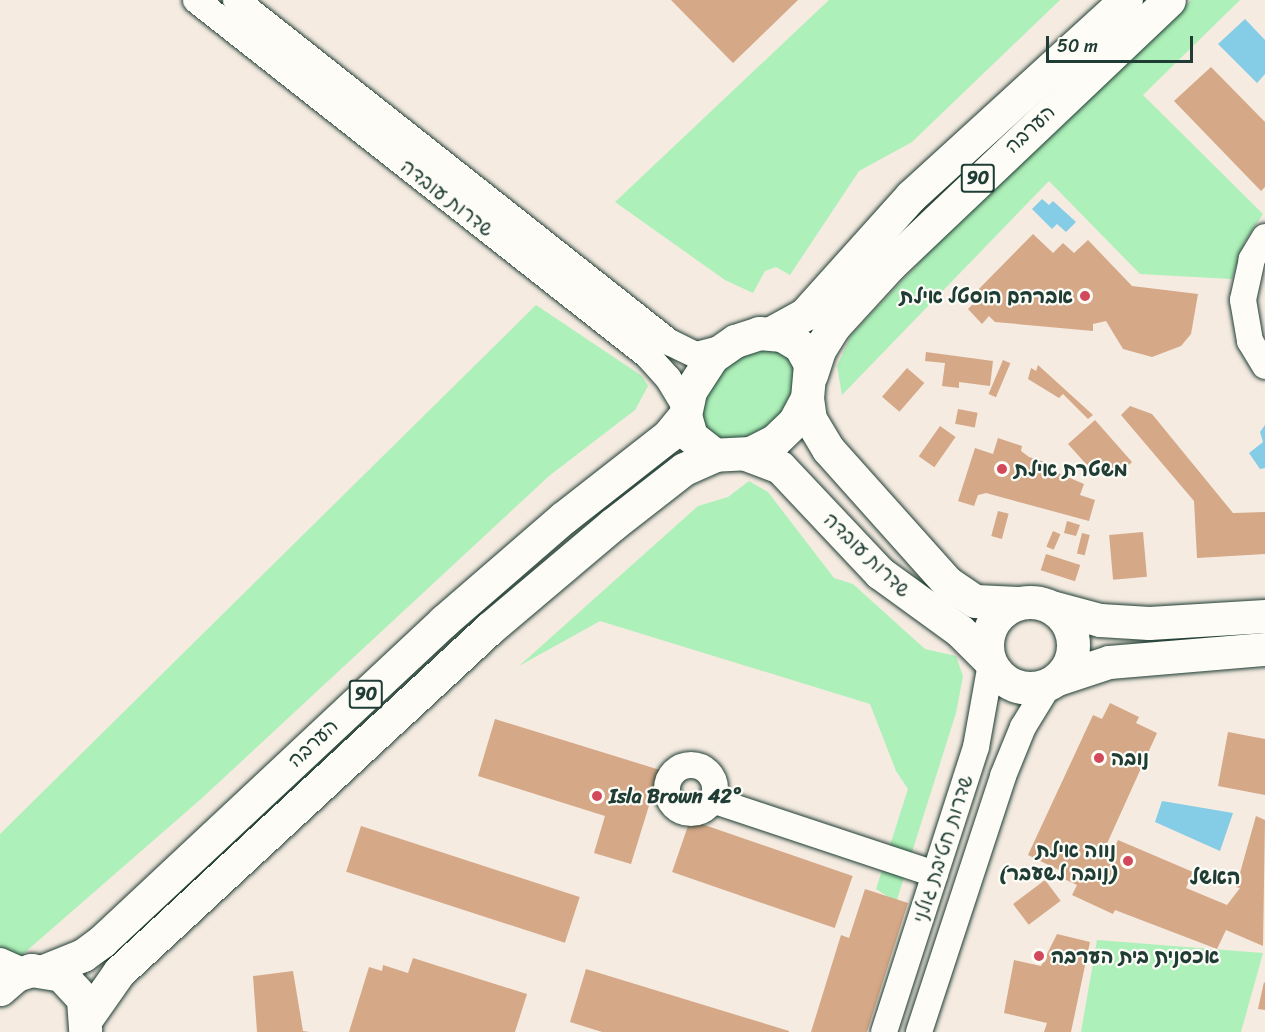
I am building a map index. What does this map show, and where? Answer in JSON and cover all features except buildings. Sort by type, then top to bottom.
[{"type":"main road","name":"הערבה","points":[[771,333],[805,314],[911,196],[1126,0]]},
{"type":"main road","name":"הערבה","points":[[809,386],[816,357],[834,326],[891,264],[1169,0]]},
{"type":"main road","name":"90","points":[[686,412],[695,380],[723,348],[747,336],[771,333]]},
{"type":"main road","points":[[771,333],[800,346],[809,386]]},
{"type":"main road","name":"90","points":[[730,454],[785,432],[809,386]]},
{"type":"main road","name":"שדרות עובדה","points":[[809,386],[810,419],[828,449],[948,583],[975,601],[1018,603]]},
{"type":"main road","points":[[686,412],[691,436],[730,454]]},
{"type":"main road","name":"הערבה","points":[[18,973],[75,959],[102,941],[465,602],[668,436],[686,412]]},
{"type":"main road","name":"הערבה","points":[[85,1026],[119,972],[482,636],[612,525],[684,470],[730,454]]},
{"type":"main road","name":"שדרות עובדה","points":[[730,454],[780,467],[880,573],[960,631],[990,662]]},
{"type":"main road","points":[[1265,616],[1132,623],[1018,603],[992,623],[987,640],[990,662],[1016,686],[1053,681],[1108,662],[1265,649]]},
{"type":"main road","points":[[1051,607],[1064,618],[1073,641],[1071,658],[1053,681]]},
{"type":"main road","points":[[18,973],[74,985],[83,999],[85,1026]]},
{"type":"street","name":"שדרות עובדה","points":[[196,0],[648,356],[668,378],[686,412]]},
{"type":"street","name":"שדרות עובדה","points":[[236,0],[669,342],[696,355],[723,348]]},
{"type":"street","points":[[1265,237],[1252,259],[1243,300],[1250,341],[1265,366]]},
{"type":"street","name":"שדרות חטיבת גולני","points":[[884,1032],[980,732],[990,662]]},
{"type":"street","name":"שדרות חטיבת גולני","points":[[920,1032],[1003,776],[1023,727],[1053,681]]},
{"type":"street","points":[[712,800],[935,874]]},
{"type":"green space","points":[[829,0],[1060,0],[912,142],[859,171],[790,275],[776,267],[765,271],[753,293],[725,280],[615,202]]},
{"type":"green space","points":[[1191,0],[1240,0],[1143,95],[1263,214],[1244,243],[1232,279],[1140,274],[1049,181],[842,395],[837,366],[851,335],[984,194]]},
{"type":"green space","points":[[536,305],[642,376],[648,386],[635,410],[549,476],[201,799],[0,974],[0,834]]},
{"type":"green space","points":[[761,346],[791,354],[798,384],[776,423],[736,443],[706,435],[699,406],[721,366]]},
{"type":"green space","points":[[749,481],[768,492],[834,578],[853,584],[925,649],[956,656],[963,676],[956,713],[894,909],[893,900],[876,889],[908,789],[896,771],[870,704],[600,621],[519,666],[698,506],[728,497]]},
{"type":"green space","points":[[1097,940],[1263,953],[1241,1032],[1081,1032]]},
{"type":"water","points":[[1245,19],[1265,40],[1265,74],[1257,83],[1218,44]]},
{"type":"water","points":[[1042,199],[1049,205],[1053,201],[1076,222],[1066,232],[1057,224],[1052,229],[1032,209]]},
{"type":"water","points":[[1265,425],[1265,468],[1260,469],[1249,453],[1263,442],[1260,432]]},
{"type":"water","points":[[1162,801],[1233,813],[1220,851],[1155,822]]},
{"type":"place","name":"אברהם הוסטל אילת","points":[[1085,296]]},
{"type":"place","name":"משטרת אילת","points":[[1002,469]]},
{"type":"place","name":"נובה","points":[[1099,758]]},
{"type":"place","name":"Isla Brown 42°","points":[[597,796]]},
{"type":"place","name":"נווה אילת (נובה לשעבר)","points":[[1128,861]]},
{"type":"place","name":"אכסנית בית הערבה","points":[[1039,956]]},
{"type":"district","name":"האשל","points":[[1215,877]]}]
